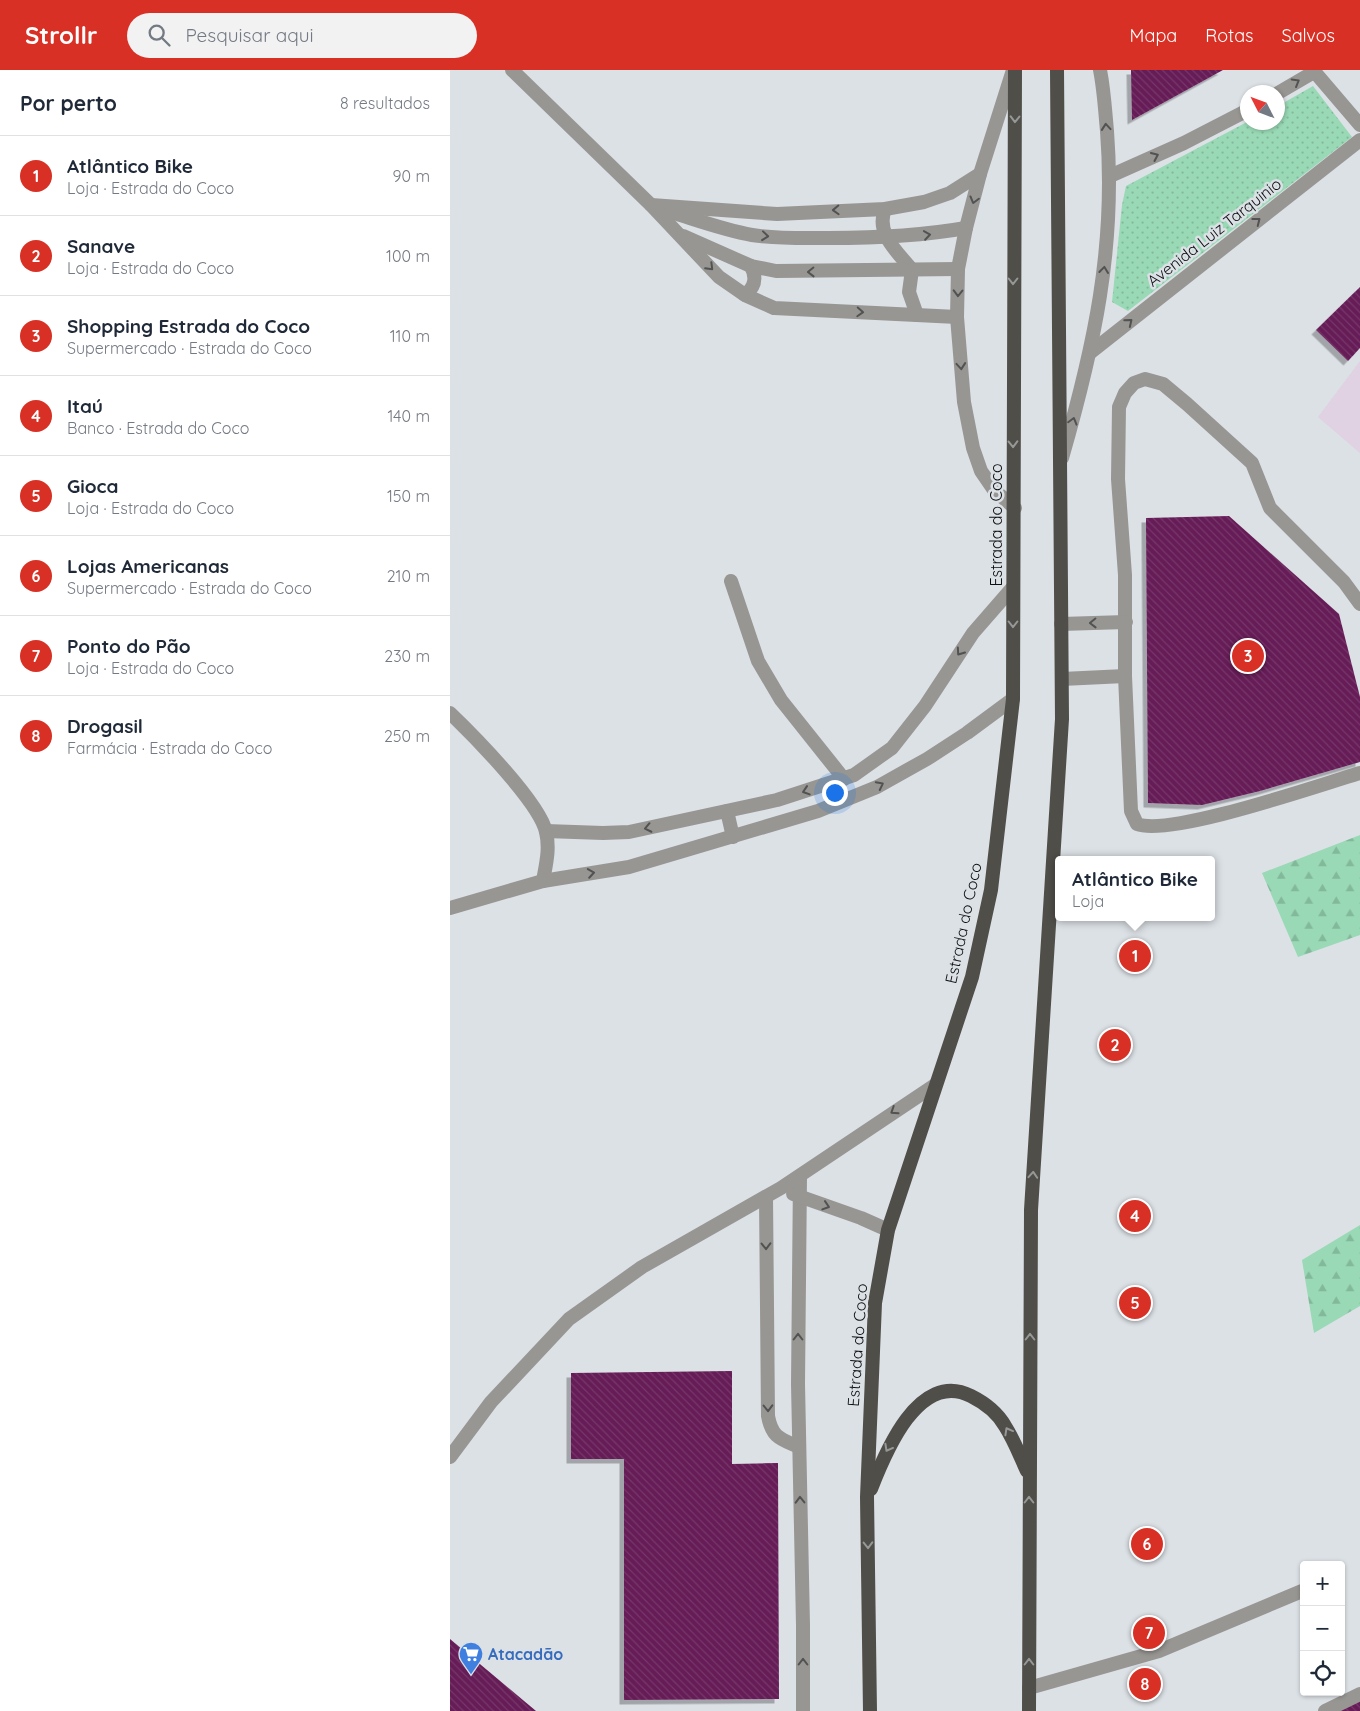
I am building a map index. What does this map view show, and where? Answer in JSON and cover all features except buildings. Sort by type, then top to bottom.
[{"type":"highway","name":"Estrada do Coco","points":[[870,1711],[867,1496],[875,1303],[888,1230],[972,977],[992,890],[1013,699],[1015,508],[1013,384],[1014,70]]},
{"type":"highway","points":[[1029,1711],[1031,1210],[1062,719],[1057,70]]},
{"type":"highway","points":[[867,1496],[886,1452],[901,1427],[920,1404],[941,1391],[964,1392],[986,1403],[1005,1425],[1029,1475]]},
{"type":"street","points":[[512,70],[651,205],[720,277],[745,296],[774,308],[957,317]]},
{"type":"street","points":[[1014,70],[980,174],[966,228],[958,269],[957,317],[964,402],[973,448],[981,471],[994,490],[1015,508]]},
{"type":"street","points":[[1059,468],[1091,352],[1108,242],[1110,176],[1100,70]]},
{"type":"street","points":[[1285,89],[1314,71],[1360,125]]},
{"type":"street","points":[[1110,176],[1184,143],[1240,114]]},
{"type":"street","name":"Avenida Luiz Tarquinio","points":[[1091,352],[1360,140]]},
{"type":"street","points":[[651,205],[777,214],[885,209],[924,202],[950,193],[980,174]]},
{"type":"street","points":[[651,205],[718,227],[752,235],[792,238],[922,236],[966,228]]},
{"type":"street","points":[[885,209],[882,223],[886,238],[912,270],[909,292],[917,315]]},
{"type":"street","points":[[676,233],[751,266],[792,272],[958,269]]},
{"type":"street","points":[[745,296],[753,288],[755,280],[751,266]]},
{"type":"street","points":[[1360,604],[1344,582],[1270,508],[1252,463],[1163,384],[1145,379],[1134,383],[1125,393],[1119,408],[1118,479],[1126,622],[1125,676],[1131,811],[1137,824],[1146,828],[1196,821],[1360,773]]},
{"type":"street","points":[[731,581],[758,661],[781,700],[844,778],[850,798]]},
{"type":"street","points":[[546,830],[603,833],[629,832],[777,800],[854,775],[892,748],[925,706],[973,632],[1013,588]]},
{"type":"street","points":[[1061,624],[1126,622]]},
{"type":"street","points":[[1062,679],[1125,676]]},
{"type":"street","points":[[450,908],[543,881],[628,867],[818,811],[877,787],[926,759],[967,733],[1013,699]]},
{"type":"street","points":[[450,713],[509,775],[541,817],[546,830],[549,849],[543,881]]},
{"type":"street","points":[[727,811],[733,837]]},
{"type":"street","points":[[450,1457],[491,1402],[570,1319],[642,1267],[781,1188],[935,1085]]},
{"type":"street","points":[[800,1176],[798,1268],[799,1447],[803,1711]]},
{"type":"street","points":[[781,1188],[801,1198],[861,1218],[888,1230]]},
{"type":"street","points":[[766,1197],[768,1416],[770,1429],[779,1438],[799,1447]]},
{"type":"street","points":[[1029,1688],[1159,1651],[1300,1592]]},
{"type":"street","points":[[1325,1711],[1360,1694]]},
{"type":"shaded area","points":[[1360,361],[1360,453],[1318,417]]},
{"type":"green space","points":[[1313,86],[1352,137],[1128,311],[1112,302],[1122,205],[1126,186],[1240,126],[1240,130],[1285,130],[1285,102]]},
{"type":"green space","points":[[1360,835],[1360,935],[1298,957],[1262,873]]},
{"type":"green space","points":[[1360,1225],[1360,1306],[1314,1333],[1302,1260]]},
{"type":"place","name":"Shopping Estrada do Coco","points":[[1248,656]]},
{"type":"place","name":"Atlântico Bike","points":[[1135,956]]},
{"type":"place","name":"Sanave","points":[[1115,1045]]},
{"type":"place","name":"Itaú","points":[[1135,1216]]},
{"type":"place","name":"Gioca","points":[[1135,1303]]},
{"type":"place","name":"Lojas Americanas","points":[[1147,1544]]},
{"type":"place","name":"Ponto do Pão","points":[[1149,1633]]},
{"type":"place","name":"Atacadão","points":[[471,1675]]},
{"type":"place","name":"Drogasil","points":[[1145,1684]]}]
